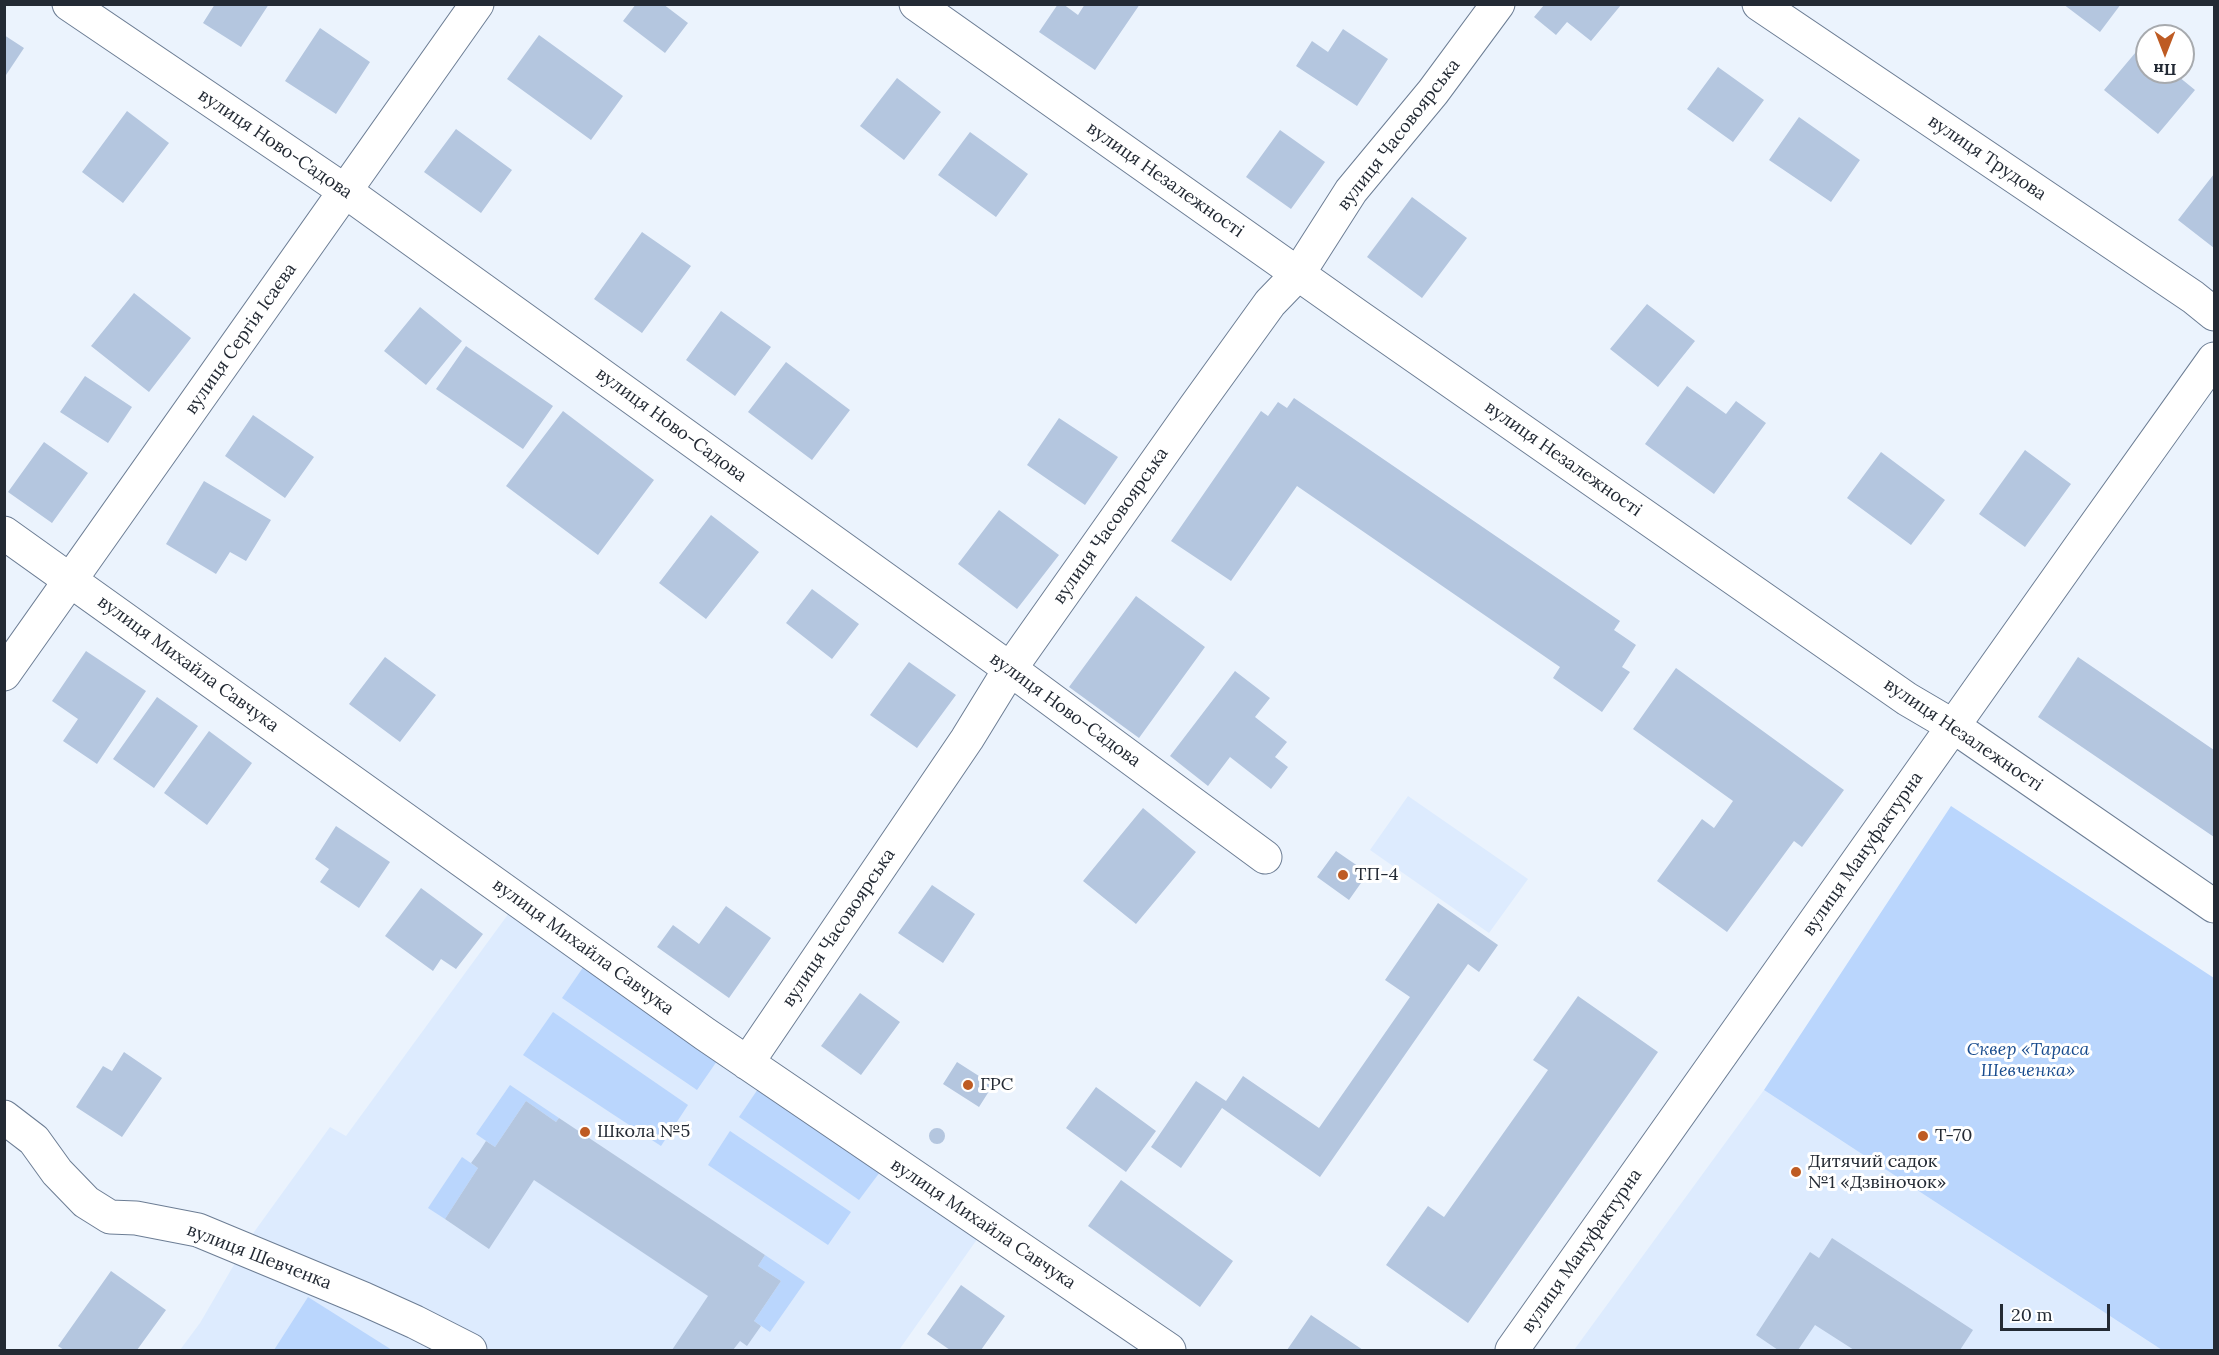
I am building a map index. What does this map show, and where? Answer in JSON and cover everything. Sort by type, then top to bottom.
[{"type":"street","name":"вулиця Ново-Садова","points":[[69,4],[345,190],[1010,669],[1265,857]]},
{"type":"street","name":"вулиця Сергія Ісаєва","points":[[4,674],[477,4]]},
{"type":"street","name":"вулиця Незалежності","points":[[916,4],[1907,699],[1953,726],[2214,906]]},
{"type":"street","name":"вулиця Часовоярська","points":[[747,1064],[961,749],[1010,669],[1270,303],[1298,274],[1352,191],[1433,92],[1498,4]]},
{"type":"street","name":"вулиця Трудова","points":[[1759,4],[2193,297],[2214,314]]},
{"type":"street","name":"вулиця Мануфактурна","points":[[1512,1350],[2214,359]]},
{"type":"street","name":"вулиця Михайла Савчука","points":[[4,533],[747,1064],[1169,1350]]},
{"type":"street","name":"вулиця Шевченка","points":[[4,1117],[34,1140],[57,1172],[86,1202],[110,1217],[136,1218],[198,1230],[364,1299],[416,1322],[470,1350]]},
{"type":"shaded area","points":[[1408,796],[1528,879],[1489,933],[1370,850]]},
{"type":"shaded area","name":"Школа №5","points":[[509,913],[978,1238],[899,1350],[180,1350],[200,1323],[249,1239],[330,1127],[346,1136]]},
{"type":"shaded area","name":"Дитячий садок №1 «Дзвіночок»","points":[[1764,1090],[2162,1350],[1574,1350]]},
{"type":"green space","name":"Сквер «Тараса Шевченка»","points":[[1951,806],[2214,978],[2214,1350],[2162,1350],[1764,1090]]},
{"type":"green space","points":[[584,966],[717,1061],[697,1090],[562,998]]},
{"type":"green space","points":[[553,1012],[688,1105],[661,1146],[523,1055]]},
{"type":"green space","points":[[510,1085],[559,1118],[556,1122],[526,1101],[495,1147],[476,1134]]},
{"type":"green space","points":[[758,1089],[880,1172],[859,1200],[739,1117]]},
{"type":"green space","points":[[730,1131],[851,1212],[828,1245],[708,1165]]},
{"type":"green space","points":[[462,1157],[478,1168],[445,1219],[428,1208]]},
{"type":"green space","points":[[765,1255],[805,1282],[770,1332],[754,1321],[781,1281],[758,1266]]},
{"type":"green space","points":[[308,1297],[392,1350],[274,1350]]},
{"type":"building","points":[[215,4],[269,4],[241,47],[203,23]]},
{"type":"building","points":[[636,4],[663,4],[688,23],[665,53],[623,21]]},
{"type":"building","points":[[1058,4],[1063,4],[1078,15],[1085,4],[1140,4],[1095,70],[1039,32]]},
{"type":"building","points":[[2063,4],[2121,4],[2100,32]]},
{"type":"building","points":[[1544,5],[1621,5],[1591,41],[1567,22],[1556,35],[1534,17]]},
{"type":"building","points":[[320,28],[370,62],[336,114],[285,81]]},
{"type":"building","points":[[1343,29],[1388,59],[1357,106],[1296,66],[1312,41],[1328,52]]},
{"type":"building","points":[[4,35],[24,48],[4,78]]},
{"type":"building","points":[[539,35],[623,96],[591,140],[507,79]]},
{"type":"building","points":[[2135,53],[2135,84],[2188,84],[2195,90],[2158,134],[2104,90]]},
{"type":"building","points":[[1718,67],[1764,100],[1733,142],[1687,109]]},
{"type":"building","points":[[897,78],[941,112],[904,160],[860,126]]},
{"type":"building","points":[[127,111],[169,143],[123,203],[82,172]]},
{"type":"building","points":[[1799,117],[1860,160],[1831,202],[1769,160]]},
{"type":"building","points":[[456,129],[512,170],[481,213],[424,172]]},
{"type":"building","points":[[1280,130],[1325,162],[1291,209],[1246,177]]},
{"type":"building","points":[[970,132],[1028,174],[996,217],[938,175]]},
{"type":"building","points":[[2214,174],[2214,248],[2178,220]]},
{"type":"building","points":[[1412,197],[1467,238],[1422,298],[1367,257]]},
{"type":"building","points":[[642,232],[691,266],[642,333],[594,299]]},
{"type":"building","points":[[134,293],[191,338],[149,392],[91,346]]},
{"type":"building","points":[[1647,304],[1695,341],[1658,387],[1610,349]]},
{"type":"building","points":[[420,307],[462,341],[426,385],[384,351]]},
{"type":"building","points":[[721,311],[771,347],[735,396],[686,360]]},
{"type":"building","points":[[466,346],[553,406],[523,449],[436,389]]},
{"type":"building","points":[[786,362],[850,410],[812,460],[748,412]]},
{"type":"building","points":[[85,376],[132,407],[108,443],[60,412]]},
{"type":"building","points":[[1687,386],[1726,414],[1736,401],[1766,423],[1714,494],[1645,444]]},
{"type":"building","points":[[1294,398],[1620,621],[1614,630],[1636,645],[1622,667],[1630,672],[1602,712],[1553,678],[1560,667],[1297,486],[1231,581],[1171,541],[1261,411],[1268,416],[1278,402],[1287,408]]},
{"type":"building","points":[[563,411],[654,480],[598,555],[506,486]]},
{"type":"building","points":[[253,415],[314,457],[285,498],[225,456]]},
{"type":"building","points":[[1059,418],[1118,457],[1085,505],[1027,465]]},
{"type":"building","points":[[44,442],[88,473],[52,523],[8,492]]},
{"type":"building","points":[[2025,450],[2071,484],[2025,547],[1979,514]]},
{"type":"building","points":[[1881,452],[1945,500],[1911,545],[1847,498]]},
{"type":"building","points":[[204,481],[271,520],[246,561],[230,552],[216,574],[166,544]]},
{"type":"building","points":[[999,510],[1059,555],[1017,609],[958,564]]},
{"type":"building","points":[[711,515],[759,552],[706,619],[659,583]]},
{"type":"building","points":[[812,589],[859,624],[832,659],[786,623]]},
{"type":"building","points":[[1136,596],[1205,647],[1139,738],[1069,687]]},
{"type":"building","points":[[86,651],[146,691],[97,764],[63,741],[78,719],[52,701]]},
{"type":"building","points":[[385,657],[436,695],[400,742],[349,704]]},
{"type":"building","points":[[2078,657],[2214,750],[2214,837],[2038,717]]},
{"type":"building","points":[[909,662],[956,695],[917,748],[870,715]]},
{"type":"building","points":[[1676,668],[1844,790],[1802,847],[1794,841],[1727,932],[1657,881],[1702,819],[1714,828],[1733,801],[1633,729]]},
{"type":"building","points":[[1235,671],[1270,698],[1255,717],[1287,742],[1275,757],[1288,767],[1271,789],[1230,757],[1208,786],[1170,756]]},
{"type":"building","points":[[157,697],[198,726],[154,788],[113,759]]},
{"type":"building","points":[[209,731],[252,763],[207,825],[164,793]]},
{"type":"building","points":[[1143,808],[1196,852],[1136,924],[1083,881]]},
{"type":"building","points":[[336,826],[390,862],[359,908],[320,882],[329,869],[315,859]]},
{"type":"building","name":"ТП-4","points":[[1336,851],[1368,873],[1349,900],[1317,877]]},
{"type":"building","points":[[932,885],[975,914],[943,963],[898,933]]},
{"type":"building","points":[[421,888],[483,934],[456,969],[441,959],[433,971],[385,936]]},
{"type":"building","points":[[1438,903],[1498,945],[1479,972],[1468,964],[1320,1177],[1222,1108],[1181,1168],[1151,1147],[1196,1081],[1226,1101],[1243,1076],[1319,1128],[1410,997],[1385,980]]},
{"type":"building","points":[[726,906],[771,938],[729,998],[657,947],[673,925],[699,944]]},
{"type":"building","points":[[860,993],[900,1022],[861,1075],[821,1046]]},
{"type":"building","points":[[1578,996],[1658,1052],[1468,1323],[1386,1265],[1428,1206],[1444,1217],[1548,1070],[1533,1060]]},
{"type":"building","points":[[124,1052],[162,1078],[122,1137],[76,1107],[103,1066],[112,1071]]},
{"type":"building","name":"ГРС","points":[[957,1062],[993,1085],[979,1107],[943,1084]]},
{"type":"building","points":[[1096,1087],[1156,1131],[1126,1172],[1066,1128]]},
{"type":"building","points":[[526,1101],[556,1122],[559,1118],[765,1255],[758,1266],[781,1281],[754,1321],[761,1326],[747,1346],[740,1341],[733,1350],[672,1350],[708,1296],[534,1180],[489,1249],[445,1219],[478,1168],[471,1163],[486,1141],[495,1147]]},
{"type":"building","points":[[937,1128],[945,1136],[937,1144],[929,1136]]},
{"type":"building","points":[[1121,1180],[1233,1261],[1200,1307],[1088,1226]]},
{"type":"building","points":[[1832,1238],[1973,1330],[1960,1350],[1854,1350],[1815,1325],[1798,1350],[1778,1350],[1756,1335],[1810,1252],[1819,1258]]},
{"type":"building","points":[[111,1271],[166,1310],[137,1350],[64,1350],[58,1346]]},
{"type":"building","points":[[961,1285],[1005,1316],[981,1350],[950,1350],[927,1334]]},
{"type":"building","points":[[1311,1315],[1363,1350],[1287,1350]]},
{"type":"place","name":"ТП-4","points":[[1343,875]]},
{"type":"place","name":"ГРС","points":[[968,1085]]},
{"type":"place","name":"Школа №5","points":[[585,1132]]},
{"type":"place","name":"Т-70","points":[[1923,1136]]},
{"type":"place","name":"Дитячий садок №1 «Дзвіночок»","points":[[1796,1172]]}]
